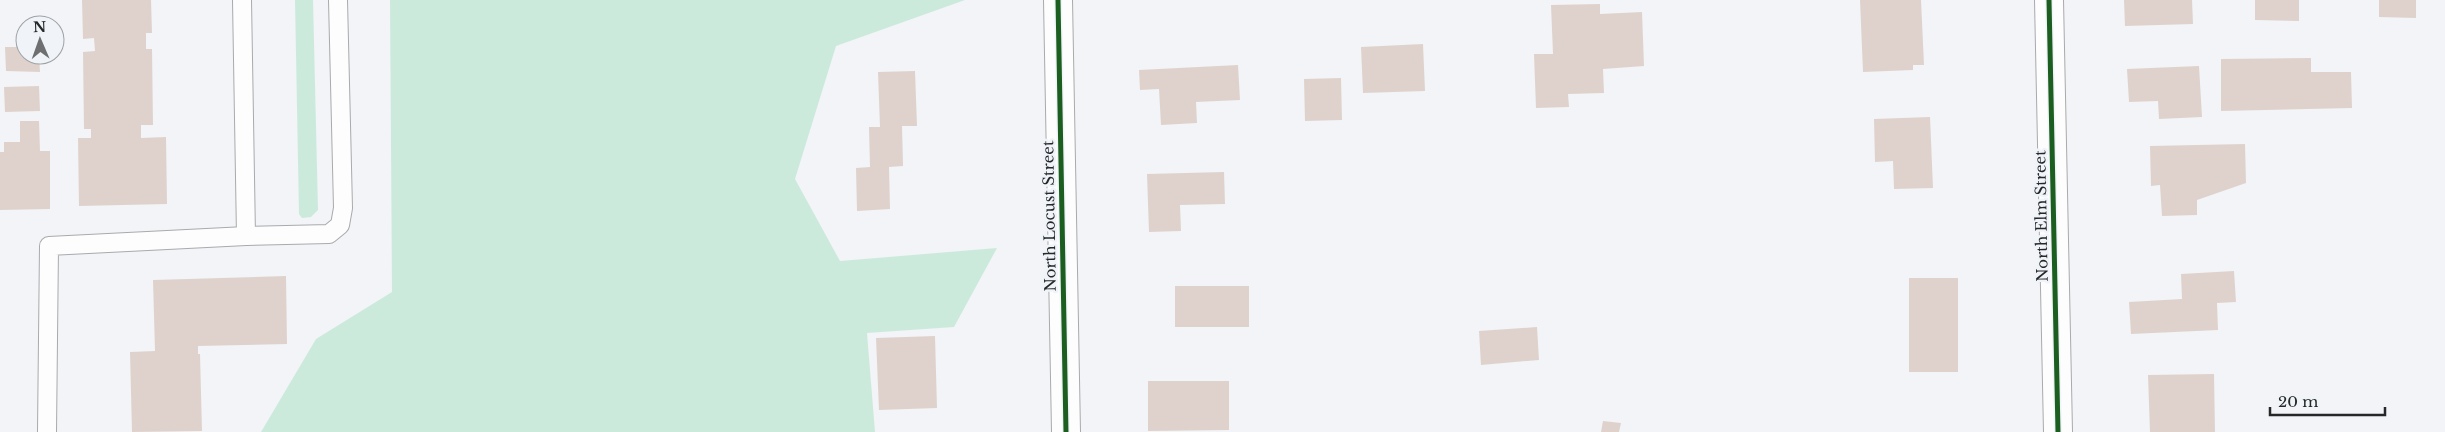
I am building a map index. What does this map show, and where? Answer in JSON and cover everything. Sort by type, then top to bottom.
[{"type":"street","name":"North Locust Street","points":[[1058,0],[1066,432]]},
{"type":"street","name":"North Elm Street","points":[[2049,0],[2058,432]]},
{"type":"lane","points":[[242,0],[246,236]]},
{"type":"lane","points":[[47,432],[49,246],[246,236],[329,234],[340,225],[343,208],[338,0]]},
{"type":"green space","points":[[295,0],[313,0],[318,210],[311,217],[302,218],[299,214]]},
{"type":"green space","points":[[390,0],[965,0],[836,46],[795,179],[840,261],[997,248],[954,327],[867,333],[875,432],[261,432],[316,339],[392,292]]},
{"type":"building","points":[[82,0],[151,0],[152,33],[146,33],[146,49],[152,49],[153,125],[141,125],[141,138],[166,137],[167,204],[79,206],[78,138],[91,138],[91,129],[84,129],[83,52],[95,51],[94,38],[83,39]]},
{"type":"building","points":[[1860,0],[1921,0],[1924,65],[1913,65],[1913,70],[1863,72]]},
{"type":"building","points":[[2124,0],[2192,0],[2193,24],[2125,26]]},
{"type":"building","points":[[2255,0],[2299,0],[2299,21],[2255,20]]},
{"type":"building","points":[[2379,0],[2416,0],[2416,18],[2379,17]]},
{"type":"building","points":[[1600,4],[1600,14],[1642,12],[1644,66],[1603,69],[1604,93],[1568,94],[1569,107],[1536,108],[1534,54],[1553,54],[1551,5]]},
{"type":"building","points":[[1423,44],[1425,91],[1363,93],[1361,47]]},
{"type":"building","points":[[5,47],[15,47],[15,65],[40,65],[40,72],[6,71]]},
{"type":"building","points":[[2311,58],[2311,72],[2351,72],[2352,108],[2221,111],[2221,59]]},
{"type":"building","points":[[1238,65],[1240,100],[1196,102],[1197,123],[1161,125],[1159,89],[1140,90],[1139,70]]},
{"type":"building","points":[[2199,66],[2202,117],[2159,119],[2158,101],[2129,102],[2127,69]]},
{"type":"building","points":[[915,71],[917,126],[902,126],[903,166],[889,167],[890,209],[857,211],[856,168],[870,167],[869,127],[880,127],[878,72]]},
{"type":"building","points":[[1341,78],[1342,120],[1305,121],[1304,79]]},
{"type":"building","points":[[39,86],[40,111],[5,112],[4,87]]},
{"type":"building","points":[[1930,117],[1933,188],[1894,189],[1893,161],[1875,162],[1874,119]]},
{"type":"building","points":[[20,121],[39,121],[40,151],[50,151],[50,209],[0,210],[0,152],[4,152],[4,142],[20,142]]},
{"type":"building","points":[[2245,144],[2246,183],[2197,200],[2197,215],[2162,216],[2160,185],[2151,186],[2150,146]]},
{"type":"building","points":[[1224,172],[1225,204],[1180,205],[1181,231],[1149,232],[1147,174]]},
{"type":"building","points":[[2234,271],[2236,302],[2217,303],[2218,330],[2131,334],[2129,302],[2182,299],[2181,274]]},
{"type":"building","points":[[286,276],[287,344],[198,346],[198,354],[200,354],[202,431],[132,432],[130,352],[155,351],[153,280]]},
{"type":"building","points":[[1909,278],[1958,278],[1958,372],[1909,372]]},
{"type":"building","points":[[1175,286],[1249,286],[1249,327],[1175,327]]},
{"type":"building","points":[[1537,327],[1539,360],[1481,365],[1479,331]]},
{"type":"building","points":[[935,336],[937,408],[879,410],[876,338]]},
{"type":"building","points":[[2214,374],[2215,432],[2150,432],[2148,375]]},
{"type":"building","points":[[1148,381],[1229,381],[1229,430],[1148,431]]},
{"type":"building","points":[[1603,421],[1621,423],[1619,432],[1601,432]]},
{"type":"cycle path","points":[[1058,0],[1066,432]]},
{"type":"cycle path","points":[[2049,0],[2058,432]]}]
